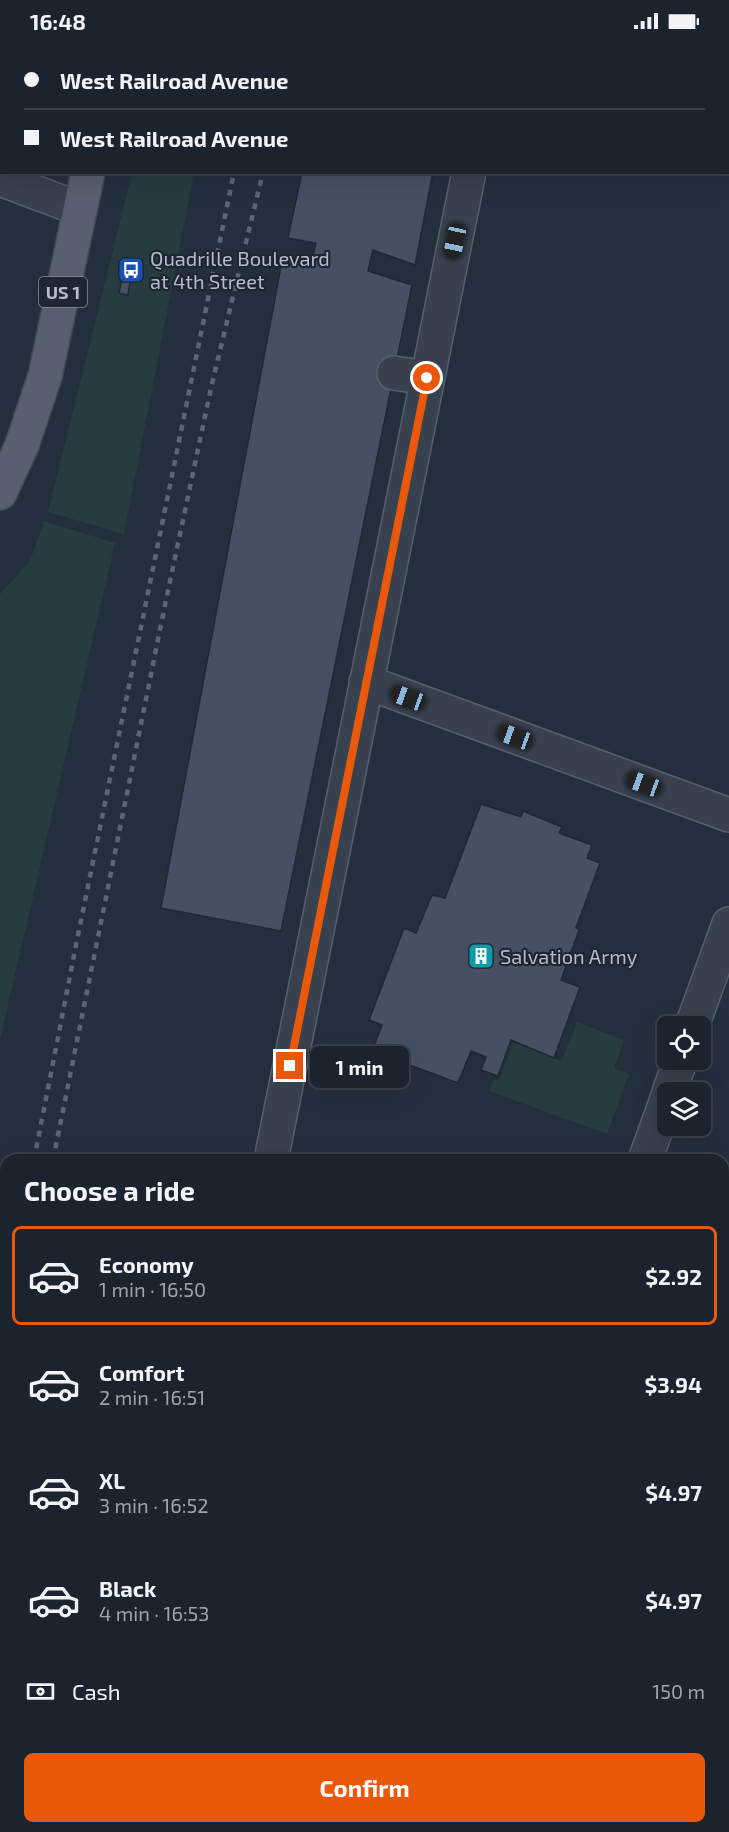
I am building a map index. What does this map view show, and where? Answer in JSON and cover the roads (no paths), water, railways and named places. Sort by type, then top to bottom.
[{"type":"main road","name":"US 1","points":[[0,493],[22,445],[45,376],[88,174]]},
{"type":"street","points":[[272,1154],[469,174]]},
{"type":"street","points":[[0,178],[80,208]]},
{"type":"street","points":[[394,373],[427,378]]},
{"type":"street","points":[[366,682],[729,815]]},
{"type":"street","points":[[696,1016],[727,938]]},
{"type":"street","points":[[647,1154],[657,1126]]},
{"type":"railway","points":[[35,1154],[234,174]]},
{"type":"railway","points":[[54,1154],[211,388],[263,174]]},
{"type":"place","name":"Quadrille Boulevard at 4th Street","points":[[131,270]]},
{"type":"place","name":"Salvation Army","points":[[481,956]]}]
